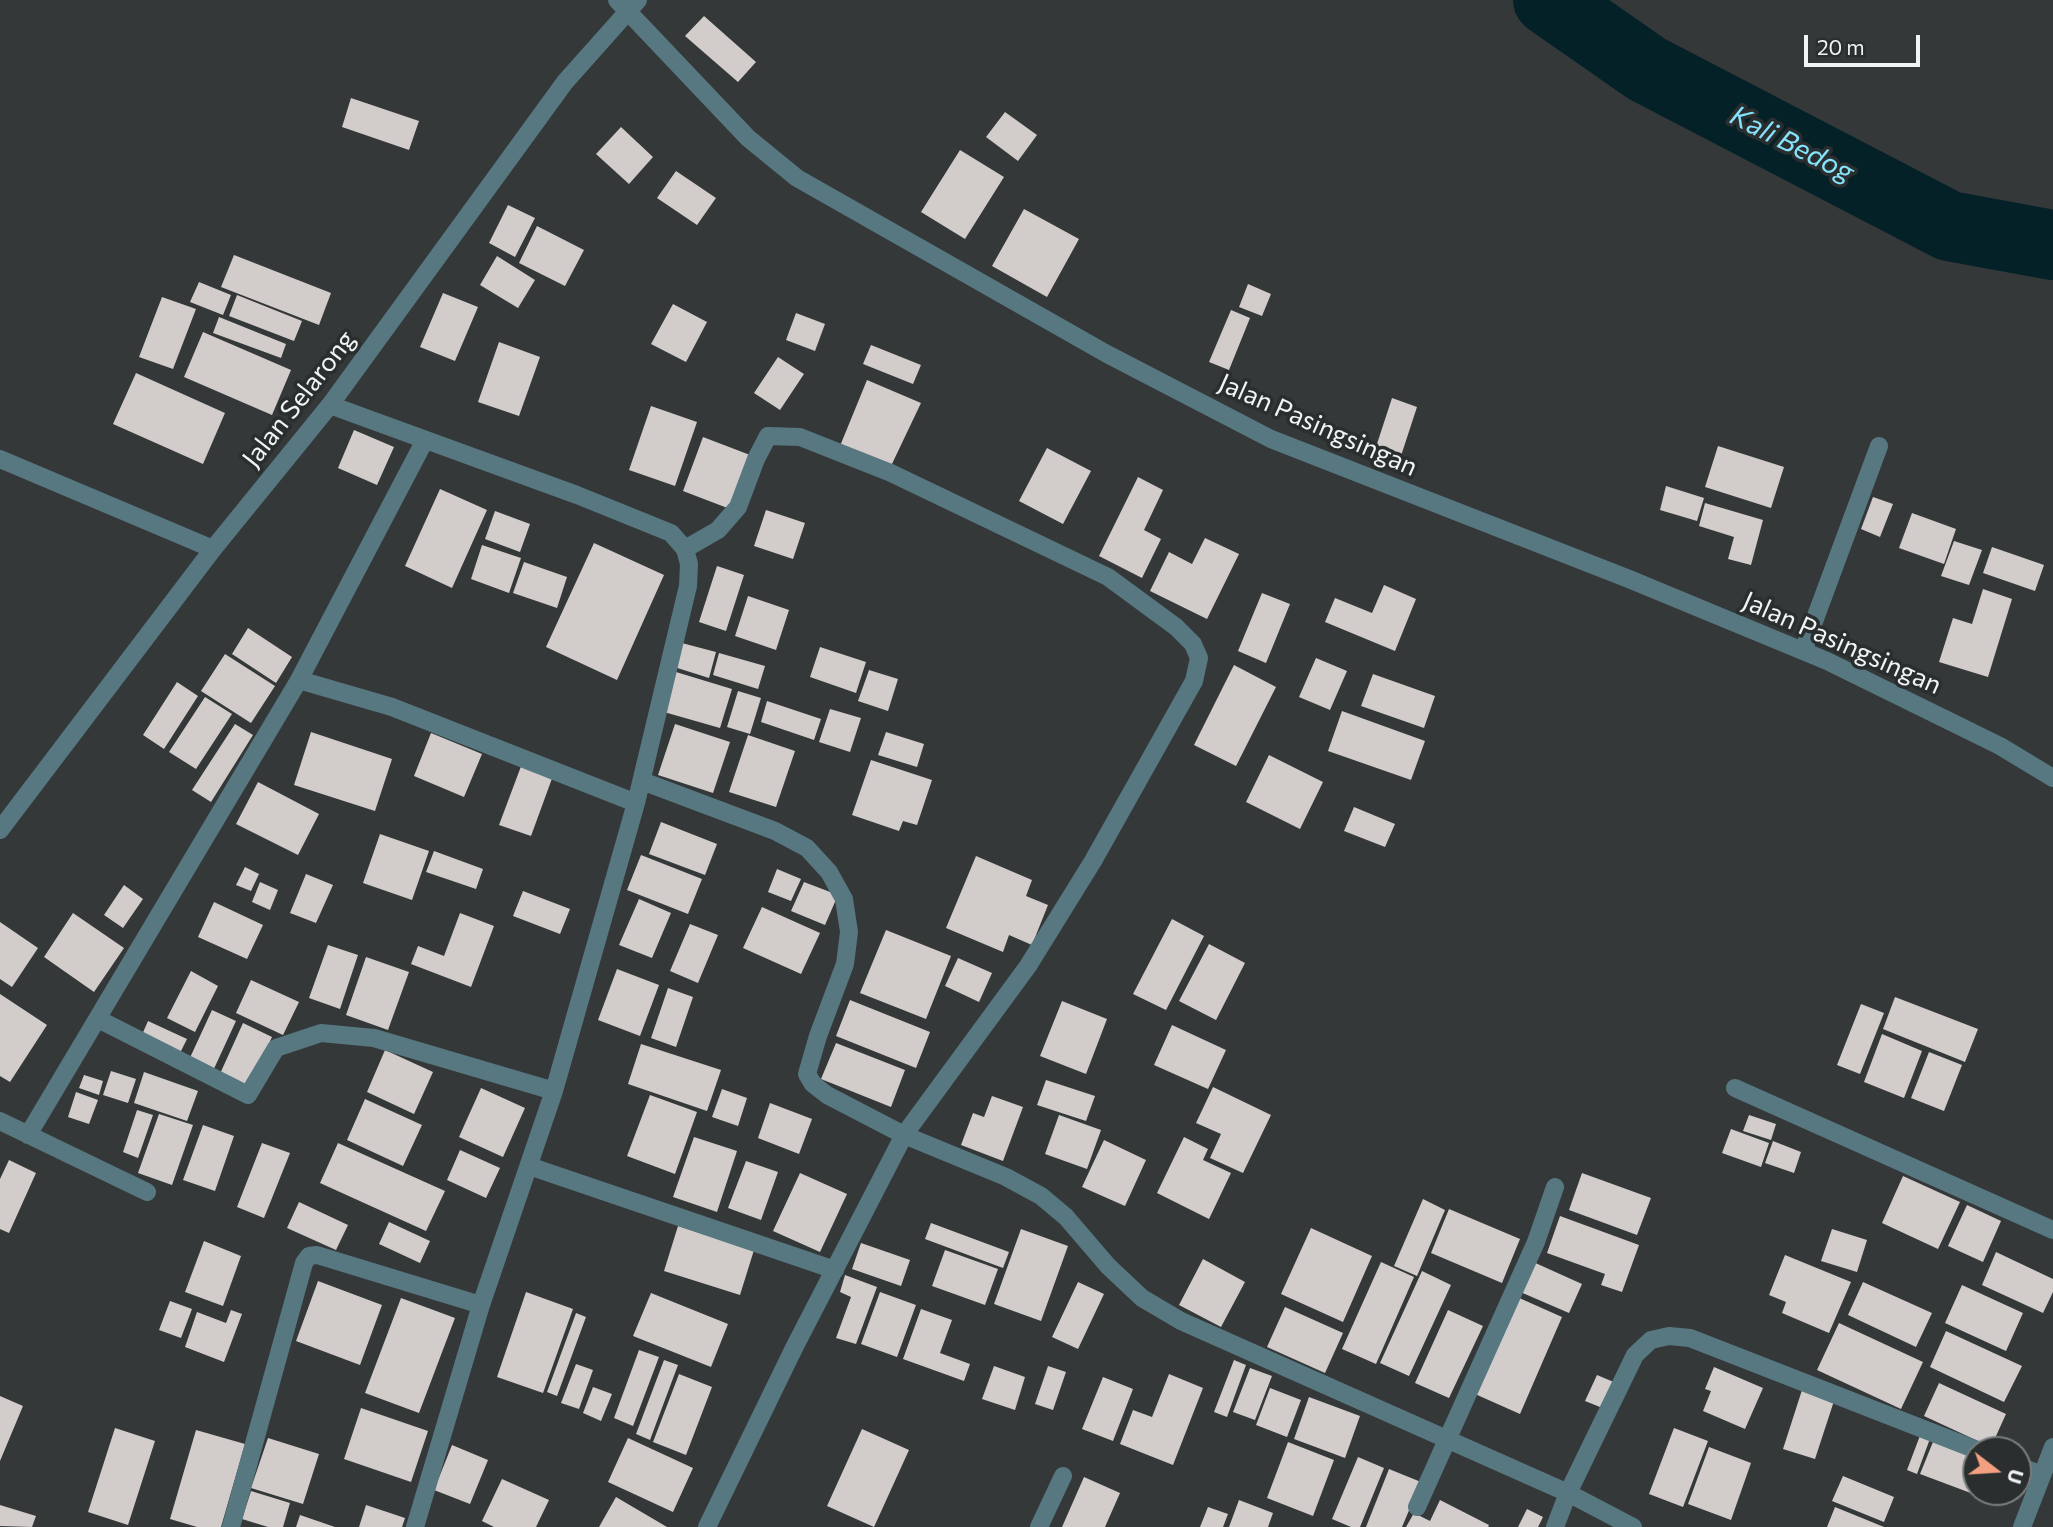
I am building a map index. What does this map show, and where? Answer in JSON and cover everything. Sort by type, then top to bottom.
[{"type":"street","name":"Jalan Selarong","points":[[0,830],[213,549],[330,405],[565,82],[628,4]]},
{"type":"street","name":"Jalan Pasingsingan","points":[[628,4],[748,138],[797,178],[1107,354],[1271,439],[1803,651],[2000,746],[2053,778]]},
{"type":"street","points":[[330,405],[671,533],[684,549],[689,564],[688,586],[636,803],[554,1091],[481,1306],[415,1527]]},
{"type":"street","points":[[684,549],[718,530],[738,507],[755,460],[768,436],[800,437],[891,473],[1108,578],[1176,628],[1193,644],[1199,658],[1194,681],[1086,873],[1028,966],[904,1135],[707,1527]]},
{"type":"street","points":[[28,1135],[299,680],[425,439]]},
{"type":"street","points":[[1803,651],[1879,446]]},
{"type":"street","points":[[0,459],[213,549]]},
{"type":"street","points":[[299,680],[392,707],[636,803]]},
{"type":"street","points":[[642,781],[775,831],[807,848],[829,872],[844,899],[849,932],[845,964],[807,1074],[813,1084],[827,1095],[904,1135],[1006,1177],[1041,1196],[1066,1217],[1108,1266],[1142,1298],[1181,1321],[1567,1493],[1633,1527]]},
{"type":"street","points":[[98,1019],[248,1095],[276,1048],[321,1033],[374,1038],[554,1091]]},
{"type":"street","points":[[1735,1088],[2053,1230]]},
{"type":"street","points":[[0,1121],[147,1192]]},
{"type":"street","points":[[529,1166],[835,1270]]},
{"type":"street","points":[[1417,1507],[1536,1242],[1555,1187]]},
{"type":"street","points":[[231,1527],[304,1263],[309,1256],[317,1255],[481,1306]]},
{"type":"street","points":[[1555,1527],[1567,1493],[1635,1355],[1651,1340],[1669,1336],[1690,1338],[1962,1444]]},
{"type":"street","points":[[2022,1527],[2052,1450]]},
{"type":"street","points":[[2032,1471],[2042,1475]]},
{"type":"street","points":[[1039,1527],[1063,1476]]},
{"type":"building","points":[[704,16],[756,62],[738,82],[685,36]]},
{"type":"building","points":[[351,98],[419,121],[409,150],[342,127]]},
{"type":"building","points":[[1005,112],[1037,135],[1018,161],[986,137]]},
{"type":"building","points":[[621,127],[653,157],[629,184],[596,154]]},
{"type":"building","points":[[960,150],[1004,177],[965,239],[921,212]]},
{"type":"building","points":[[676,171],[716,198],[697,225],[657,198]]},
{"type":"building","points":[[508,205],[535,218],[515,257],[489,243]]},
{"type":"building","points":[[1024,209],[1079,239],[1047,297],[992,266]]},
{"type":"building","points":[[537,226],[584,250],[565,286],[519,263]]},
{"type":"building","points":[[234,255],[331,293],[319,325],[221,287]]},
{"type":"building","points":[[497,256],[535,280],[518,308],[480,285]]},
{"type":"building","points":[[199,282],[231,295],[223,315],[190,302]]},
{"type":"building","points":[[1248,284],[1271,294],[1262,316],[1239,307]]},
{"type":"building","points":[[443,293],[478,307],[455,361],[420,347]]},
{"type":"building","points":[[237,295],[302,321],[294,341],[229,316]]},
{"type":"building","points":[[162,297],[196,309],[173,369],[139,357]]},
{"type":"building","points":[[673,304],[707,322],[686,362],[651,344]]},
{"type":"building","points":[[1231,310],[1250,318],[1229,370],[1209,362]]},
{"type":"building","points":[[796,313],[825,324],[815,351],[786,340]]},
{"type":"building","points":[[219,317],[286,344],[281,358],[213,333]]},
{"type":"building","points":[[203,332],[291,370],[272,415],[184,377]]},
{"type":"building","points":[[499,342],[540,357],[519,416],[478,402]]},
{"type":"building","points":[[871,345],[921,365],[913,384],[863,364]]},
{"type":"building","points":[[778,357],[804,374],[780,410],[754,393]]},
{"type":"building","points":[[136,373],[225,413],[203,464],[113,424]]},
{"type":"building","points":[[867,380],[921,403],[891,466],[840,446]]},
{"type":"building","points":[[1392,398],[1417,407],[1399,462],[1374,453]]},
{"type":"building","points":[[651,406],[697,422],[675,486],[629,470]]},
{"type":"building","points":[[354,430],[394,447],[377,485],[338,468]]},
{"type":"building","points":[[703,437],[750,455],[730,509],[683,491]]},
{"type":"building","points":[[1718,446],[1784,467],[1771,508],[1705,487]]},
{"type":"building","points":[[1047,448],[1091,471],[1063,524],[1019,501]]},
{"type":"building","points":[[1138,477],[1163,490],[1144,530],[1161,539],[1142,578],[1099,556]]},
{"type":"building","points":[[1666,486],[1704,498],[1697,521],[1660,510]]},
{"type":"building","points":[[440,489],[487,510],[452,588],[405,566]]},
{"type":"building","points":[[1873,497],[1893,504],[1880,537],[1861,529]]},
{"type":"building","points":[[1705,503],[1763,520],[1751,565],[1728,559],[1734,537],[1699,526]]},
{"type":"building","points":[[766,510],[805,523],[793,559],[754,546]]},
{"type":"building","points":[[495,511],[530,524],[520,552],[485,539]]},
{"type":"building","points":[[1912,513],[1956,529],[1944,564],[1899,548]]},
{"type":"building","points":[[1205,538],[1239,554],[1207,619],[1150,591],[1169,552],[1192,564]]},
{"type":"building","points":[[1954,541],[1982,550],[1969,585],[1941,576]]},
{"type":"building","points":[[594,543],[664,575],[617,680],[546,647]]},
{"type":"building","points":[[482,545],[521,558],[509,593],[471,579]]},
{"type":"building","points":[[1992,547],[2044,565],[2035,591],[1983,573]]},
{"type":"building","points":[[524,562],[567,577],[557,608],[513,593]]},
{"type":"building","points":[[717,566],[744,575],[726,631],[699,622]]},
{"type":"building","points":[[1384,585],[1416,599],[1395,651],[1325,622],[1335,598],[1372,613]]},
{"type":"building","points":[[1983,589],[2012,599],[1988,677],[1939,662],[1953,618],[1972,624]]},
{"type":"building","points":[[1262,593],[1290,604],[1266,663],[1238,651]]},
{"type":"building","points":[[748,596],[789,610],[776,650],[735,636]]},
{"type":"building","points":[[248,628],[292,657],[276,683],[232,654]]},
{"type":"building","points":[[678,642],[716,652],[709,678],[671,666]]},
{"type":"building","points":[[820,647],[866,662],[856,693],[810,677]]},
{"type":"building","points":[[719,653],[765,666],[758,689],[713,675]]},
{"type":"building","points":[[225,654],[275,686],[251,723],[201,691]]},
{"type":"building","points":[[1316,658],[1347,671],[1330,710],[1299,697]]},
{"type":"building","points":[[1234,665],[1276,687],[1236,766],[1194,745]]},
{"type":"building","points":[[869,670],[898,679],[888,711],[858,701]]},
{"type":"building","points":[[676,672],[732,689],[720,728],[664,712]]},
{"type":"building","points":[[1373,674],[1435,696],[1424,728],[1361,706]]},
{"type":"building","points":[[177,682],[198,696],[164,749],[143,735]]},
{"type":"building","points":[[738,691],[761,698],[750,734],[727,727]]},
{"type":"building","points":[[205,697],[232,714],[196,769],[169,752]]},
{"type":"building","points":[[767,701],[821,719],[814,740],[761,722]]},
{"type":"building","points":[[830,709],[861,718],[850,752],[819,742]]},
{"type":"building","points":[[1342,711],[1425,741],[1411,780],[1328,751]]},
{"type":"building","points":[[235,724],[253,735],[211,802],[192,790]]},
{"type":"building","points":[[675,724],[730,742],[713,793],[658,775]]},
{"type":"building","points":[[311,732],[392,759],[375,811],[294,785]]},
{"type":"building","points":[[886,732],[924,744],[917,767],[878,755]]},
{"type":"building","points":[[431,733],[482,754],[464,797],[414,776]]},
{"type":"building","points":[[748,735],[795,751],[776,807],[729,792]]},
{"type":"building","points":[[1269,755],[1323,782],[1300,829],[1246,802]]},
{"type":"building","points":[[871,760],[932,780],[917,825],[903,821],[899,831],[852,815]]},
{"type":"building","points":[[523,761],[554,773],[531,836],[499,825]]},
{"type":"building","points":[[258,782],[319,814],[298,855],[236,824]]},
{"type":"building","points":[[1354,807],[1395,824],[1385,847],[1344,831]]},
{"type":"building","points":[[661,822],[717,844],[705,875],[649,854]]},
{"type":"building","points":[[380,834],[429,851],[412,900],[363,883]]},
{"type":"building","points":[[434,851],[483,869],[476,889],[426,872]]},
{"type":"building","points":[[641,855],[702,879],[688,914],[627,890]]},
{"type":"building","points":[[976,856],[1032,880],[1026,896],[1048,905],[1032,945],[1009,935],[1003,952],[946,928]]},
{"type":"building","points":[[245,867],[259,874],[251,891],[236,885]]},
{"type":"building","points":[[777,869],[801,879],[791,901],[768,892]]},
{"type":"building","points":[[306,874],[333,885],[316,923],[290,913]]},
{"type":"building","points":[[260,882],[278,890],[270,910],[252,902]]},
{"type":"building","points":[[804,882],[838,895],[825,925],[791,911]]},
{"type":"building","points":[[124,885],[143,899],[123,928],[104,915]]},
{"type":"building","points":[[523,891],[570,909],[560,934],[513,916]]},
{"type":"building","points":[[639,899],[671,913],[652,958],[619,945]]},
{"type":"building","points":[[214,902],[263,925],[247,959],[198,937]]},
{"type":"building","points":[[762,907],[820,933],[801,974],[743,948]]},
{"type":"building","points":[[73,913],[124,948],[94,992],[44,957]]},
{"type":"building","points":[[460,913],[494,926],[471,987],[411,964],[418,946],[444,956]]},
{"type":"building","points":[[1172,919],[1204,936],[1166,1010],[1133,994]]},
{"type":"building","points":[[0,922],[38,948],[12,987],[0,979]]},
{"type":"building","points":[[690,924],[718,935],[698,983],[670,971]]},
{"type":"building","points":[[886,930],[951,956],[926,1019],[860,993]]},
{"type":"building","points":[[1209,944],[1245,963],[1216,1020],[1179,1001]]},
{"type":"building","points":[[328,945],[358,955],[340,1009],[309,998]]},
{"type":"building","points":[[366,957],[409,972],[388,1030],[346,1015]]},
{"type":"building","points":[[958,958],[992,973],[979,1002],[945,986]]},
{"type":"building","points":[[617,969],[659,985],[640,1036],[598,1020]]},
{"type":"building","points":[[191,971],[218,986],[195,1032],[167,1018]]},
{"type":"building","points":[[251,980],[299,1002],[283,1035],[236,1013]]},
{"type":"building","points":[[668,988],[693,997],[676,1047],[651,1038]]},
{"type":"building","points":[[0,994],[47,1025],[10,1082],[0,1076]]},
{"type":"building","points":[[1895,997],[1978,1029],[1965,1062],[1883,1029]]},
{"type":"building","points":[[850,1000],[930,1032],[916,1068],[836,1036]]},
{"type":"building","points":[[1062,1001],[1107,1019],[1086,1074],[1040,1056]]},
{"type":"building","points":[[1861,1004],[1884,1013],[1860,1074],[1837,1065]]},
{"type":"building","points":[[212,1010],[236,1021],[212,1073],[188,1062]]},
{"type":"building","points":[[148,1021],[187,1039],[179,1055],[141,1037]]},
{"type":"building","points":[[243,1023],[272,1037],[248,1089],[219,1076]]},
{"type":"building","points":[[1172,1025],[1226,1050],[1208,1089],[1154,1065]]},
{"type":"building","points":[[1882,1034],[1922,1051],[1904,1098],[1864,1082]]},
{"type":"building","points":[[836,1043],[905,1070],[891,1107],[821,1079]]},
{"type":"building","points":[[641,1044],[721,1070],[707,1111],[628,1084]]},
{"type":"building","points":[[385,1050],[433,1072],[414,1114],[367,1092]]},
{"type":"building","points":[[1929,1052],[1962,1065],[1944,1111],[1911,1098]]},
{"type":"building","points":[[111,1071],[136,1079],[128,1103],[103,1095]]},
{"type":"building","points":[[144,1072],[198,1091],[187,1121],[134,1103]]},
{"type":"building","points":[[84,1075],[103,1081],[99,1095],[79,1088]]},
{"type":"building","points":[[1046,1080],[1095,1096],[1086,1121],[1037,1105]]},
{"type":"building","points":[[1213,1087],[1271,1115],[1243,1173],[1210,1158],[1221,1134],[1196,1123]]},
{"type":"building","points":[[481,1088],[525,1108],[503,1157],[459,1137]]},
{"type":"building","points":[[722,1089],[747,1098],[738,1126],[712,1117]]},
{"type":"building","points":[[76,1092],[98,1100],[89,1124],[68,1117]]},
{"type":"building","points":[[650,1095],[697,1112],[675,1174],[627,1156]]},
{"type":"building","points":[[992,1096],[1023,1107],[1003,1161],[961,1145],[973,1113],[984,1117]]},
{"type":"building","points":[[365,1099],[422,1125],[403,1166],[347,1140]]},
{"type":"building","points":[[770,1103],[812,1119],[799,1154],[758,1138]]},
{"type":"building","points":[[137,1110],[153,1115],[138,1158],[123,1152]]},
{"type":"building","points":[[159,1114],[193,1125],[172,1185],[138,1173]]},
{"type":"building","points":[[1059,1115],[1101,1130],[1087,1169],[1045,1154]]},
{"type":"building","points":[[1749,1115],[1776,1124],[1771,1140],[1743,1131]]},
{"type":"building","points":[[203,1125],[234,1136],[215,1191],[183,1180]]},
{"type":"building","points":[[1731,1129],[1769,1143],[1761,1167],[1722,1153]]},
{"type":"building","points":[[694,1137],[737,1151],[717,1212],[673,1197]]},
{"type":"building","points":[[1184,1137],[1208,1149],[1203,1160],[1231,1173],[1209,1219],[1157,1193]]},
{"type":"building","points":[[1104,1140],[1146,1160],[1125,1206],[1082,1187]]},
{"type":"building","points":[[1773,1141],[1801,1152],[1794,1173],[1765,1163]]},
{"type":"building","points":[[262,1143],[290,1153],[264,1218],[237,1207]]},
{"type":"building","points":[[338,1143],[445,1191],[426,1231],[320,1183]]},
{"type":"building","points":[[460,1150],[500,1168],[486,1198],[447,1180]]},
{"type":"building","points":[[9,1160],[36,1173],[9,1233],[0,1229],[0,1179]]},
{"type":"building","points":[[746,1161],[778,1172],[761,1220],[728,1208]]},
{"type":"building","points":[[800,1173],[847,1194],[820,1252],[773,1231]]},
{"type":"building","points":[[1582,1173],[1651,1198],[1637,1235],[1569,1210]]},
{"type":"building","points":[[1903,1176],[1960,1202],[1938,1249],[1882,1223]]},
{"type":"building","points":[[1423,1199],[1445,1210],[1417,1276],[1394,1266]]},
{"type":"building","points":[[299,1202],[348,1225],[336,1250],[287,1228]]},
{"type":"building","points":[[1967,1205],[2001,1221],[1983,1262],[1948,1246]]},
{"type":"building","points":[[1449,1209],[1520,1239],[1502,1283],[1431,1253]]},
{"type":"building","points":[[1560,1216],[1639,1245],[1622,1292],[1601,1285],[1605,1274],[1547,1253]]},
{"type":"building","points":[[389,1222],[430,1241],[420,1263],[379,1244]]},
{"type":"building","points":[[931,1223],[1009,1252],[1003,1268],[925,1239]]},
{"type":"building","points":[[678,1226],[754,1250],[740,1295],[664,1271]]},
{"type":"building","points":[[1311,1228],[1372,1256],[1343,1322],[1281,1294]]},
{"type":"building","points":[[1021,1229],[1068,1246],[1041,1321],[994,1304]]},
{"type":"building","points":[[1832,1229],[1867,1240],[1857,1272],[1821,1261]]},
{"type":"building","points":[[204,1241],[241,1256],[223,1306],[185,1292]]},
{"type":"building","points":[[861,1243],[910,1260],[901,1286],[852,1269]]},
{"type":"building","points":[[945,1250],[998,1269],[985,1305],[932,1286]]},
{"type":"building","points":[[1996,1252],[2053,1279],[2053,1292],[2043,1313],[1982,1285]]},
{"type":"building","points":[[1785,1255],[1851,1282],[1829,1333],[1782,1313],[1786,1302],[1769,1295]]},
{"type":"building","points":[[1203,1259],[1245,1282],[1221,1327],[1179,1305]]},
{"type":"building","points":[[1531,1261],[1582,1284],[1569,1313],[1518,1291]]},
{"type":"building","points":[[1381,1262],[1414,1277],[1376,1364],[1342,1349]]},
{"type":"building","points":[[1422,1271],[1451,1285],[1409,1376],[1380,1363]]},
{"type":"building","points":[[845,1275],[877,1287],[856,1344],[836,1338],[851,1297],[840,1292]]},
{"type":"building","points":[[318,1281],[382,1305],[360,1365],[296,1341]]},
{"type":"building","points":[[1078,1282],[1104,1294],[1078,1349],[1052,1337]]},
{"type":"building","points":[[1863,1282],[1932,1313],[1916,1347],[1848,1315]]},
{"type":"building","points":[[1962,1285],[2023,1313],[2006,1351],[1945,1323]]},
{"type":"building","points":[[526,1292],[573,1309],[543,1393],[497,1377]]},
{"type":"building","points":[[880,1292],[916,1305],[897,1357],[861,1344]]},
{"type":"building","points":[[651,1293],[728,1324],[711,1367],[633,1336]]},
{"type":"building","points":[[1517,1297],[1562,1317],[1520,1414],[1475,1394]]},
{"type":"building","points":[[401,1298],[455,1318],[419,1413],[365,1393]]},
{"type":"building","points":[[170,1301],[192,1309],[181,1338],[159,1330]]},
{"type":"building","points":[[1285,1307],[1343,1333],[1325,1373],[1267,1347]]},
{"type":"building","points":[[921,1309],[952,1320],[940,1353],[970,1364],[964,1381],[903,1359]]},
{"type":"building","points":[[231,1310],[242,1314],[224,1362],[185,1347],[197,1312],[226,1323]]},
{"type":"building","points":[[1448,1310],[1483,1326],[1449,1398],[1415,1383]]},
{"type":"building","points":[[576,1313],[586,1317],[557,1396],[547,1392]]},
{"type":"building","points":[[1839,1323],[1923,1362],[1901,1409],[1817,1370]]},
{"type":"building","points":[[1946,1331],[2022,1366],[2004,1402],[1930,1367]]},
{"type":"building","points":[[639,1350],[659,1357],[633,1426],[614,1418]]},
{"type":"building","points":[[664,1360],[678,1365],[650,1440],[636,1434]]},
{"type":"building","points":[[1234,1360],[1246,1365],[1227,1417],[1214,1412]]},
{"type":"building","points":[[576,1364],[593,1370],[579,1409],[561,1403]]},
{"type":"building","points":[[994,1366],[1025,1377],[1015,1410],[982,1399]]},
{"type":"building","points":[[1048,1366],[1066,1372],[1053,1410],[1035,1404]]},
{"type":"building","points":[[1714,1367],[1763,1388],[1745,1429],[1703,1411],[1711,1391],[1705,1389]]},
{"type":"building","points":[[1250,1368],[1272,1376],[1255,1420],[1233,1412]]},
{"type":"building","points":[[679,1374],[712,1387],[686,1455],[653,1442]]},
{"type":"building","points":[[1169,1374],[1203,1388],[1173,1465],[1120,1444],[1133,1410],[1152,1417]]},
{"type":"building","points":[[1597,1375],[1616,1383],[1605,1409],[1585,1401]]},
{"type":"building","points":[[1103,1377],[1133,1389],[1113,1441],[1082,1429]]},
{"type":"building","points":[[1939,1383],[2006,1414],[1996,1436],[1967,1436],[1924,1416]]},
{"type":"building","points":[[593,1387],[612,1394],[601,1421],[583,1413]]},
{"type":"building","points":[[1270,1388],[1301,1400],[1287,1437],[1256,1425]]},
{"type":"building","points":[[1802,1390],[1834,1401],[1815,1459],[1783,1449]]},
{"type":"building","points":[[0,1396],[23,1406],[0,1461]]},
{"type":"building","points":[[1309,1397],[1360,1416],[1345,1458],[1294,1439]]},
{"type":"building","points":[[361,1408],[428,1431],[411,1482],[344,1459]]},
{"type":"building","points":[[115,1428],[155,1441],[128,1525],[88,1512]]},
{"type":"building","points":[[1674,1428],[1708,1441],[1683,1507],[1649,1494]]},
{"type":"building","points":[[862,1429],[909,1450],[874,1527],[827,1506]]},
{"type":"building","points":[[196,1430],[245,1444],[221,1527],[197,1527],[170,1519]]},
{"type":"building","points":[[1921,1433],[1931,1436],[1917,1474],[1907,1470]]},
{"type":"building","points":[[1935,1437],[1962,1448],[1962,1490],[1920,1474]]},
{"type":"building","points":[[268,1438],[319,1454],[303,1504],[251,1488]]},
{"type":"building","points":[[628,1438],[693,1468],[673,1512],[608,1482]]},
{"type":"building","points":[[1288,1442],[1334,1460],[1313,1516],[1267,1498]]},
{"type":"building","points":[[452,1445],[488,1460],[470,1504],[434,1490]]},
{"type":"building","points":[[1709,1447],[1751,1463],[1731,1520],[1688,1504]]},
{"type":"building","points":[[1358,1457],[1384,1468],[1360,1527],[1351,1527],[1332,1519]]},
{"type":"building","points":[[1389,1469],[1421,1482],[1402,1527],[1366,1527]]},
{"type":"building","points":[[1843,1476],[1894,1497],[1884,1522],[1832,1501]]},
{"type":"building","points":[[1084,1477],[1120,1493],[1105,1527],[1062,1527]]},
{"type":"building","points":[[502,1479],[549,1500],[536,1527],[494,1527],[482,1521]]},
{"type":"building","points":[[251,1491],[290,1503],[283,1527],[268,1527],[242,1519]]},
{"type":"building","points":[[616,1497],[667,1527],[599,1527]]},
{"type":"building","points":[[1239,1500],[1273,1513],[1268,1527],[1229,1527]]},
{"type":"building","points":[[1440,1500],[1489,1525],[1488,1527],[1406,1527],[1414,1513],[1430,1521]]},
{"type":"building","points":[[0,1505],[36,1516],[32,1527],[0,1526]]},
{"type":"building","points":[[366,1505],[405,1518],[402,1527],[359,1527]]},
{"type":"building","points":[[1208,1507],[1228,1514],[1223,1527],[1200,1527]]},
{"type":"building","points":[[1835,1507],[1884,1527],[1827,1527]]},
{"type":"building","points":[[1527,1509],[1543,1517],[1538,1527],[1518,1527]]},
{"type":"building","points":[[300,1515],[335,1527],[296,1527]]},
{"type":"waterway","name":"Kali Bedog","points":[[1548,0],[1647,69],[1949,226],[2053,245]]}]
